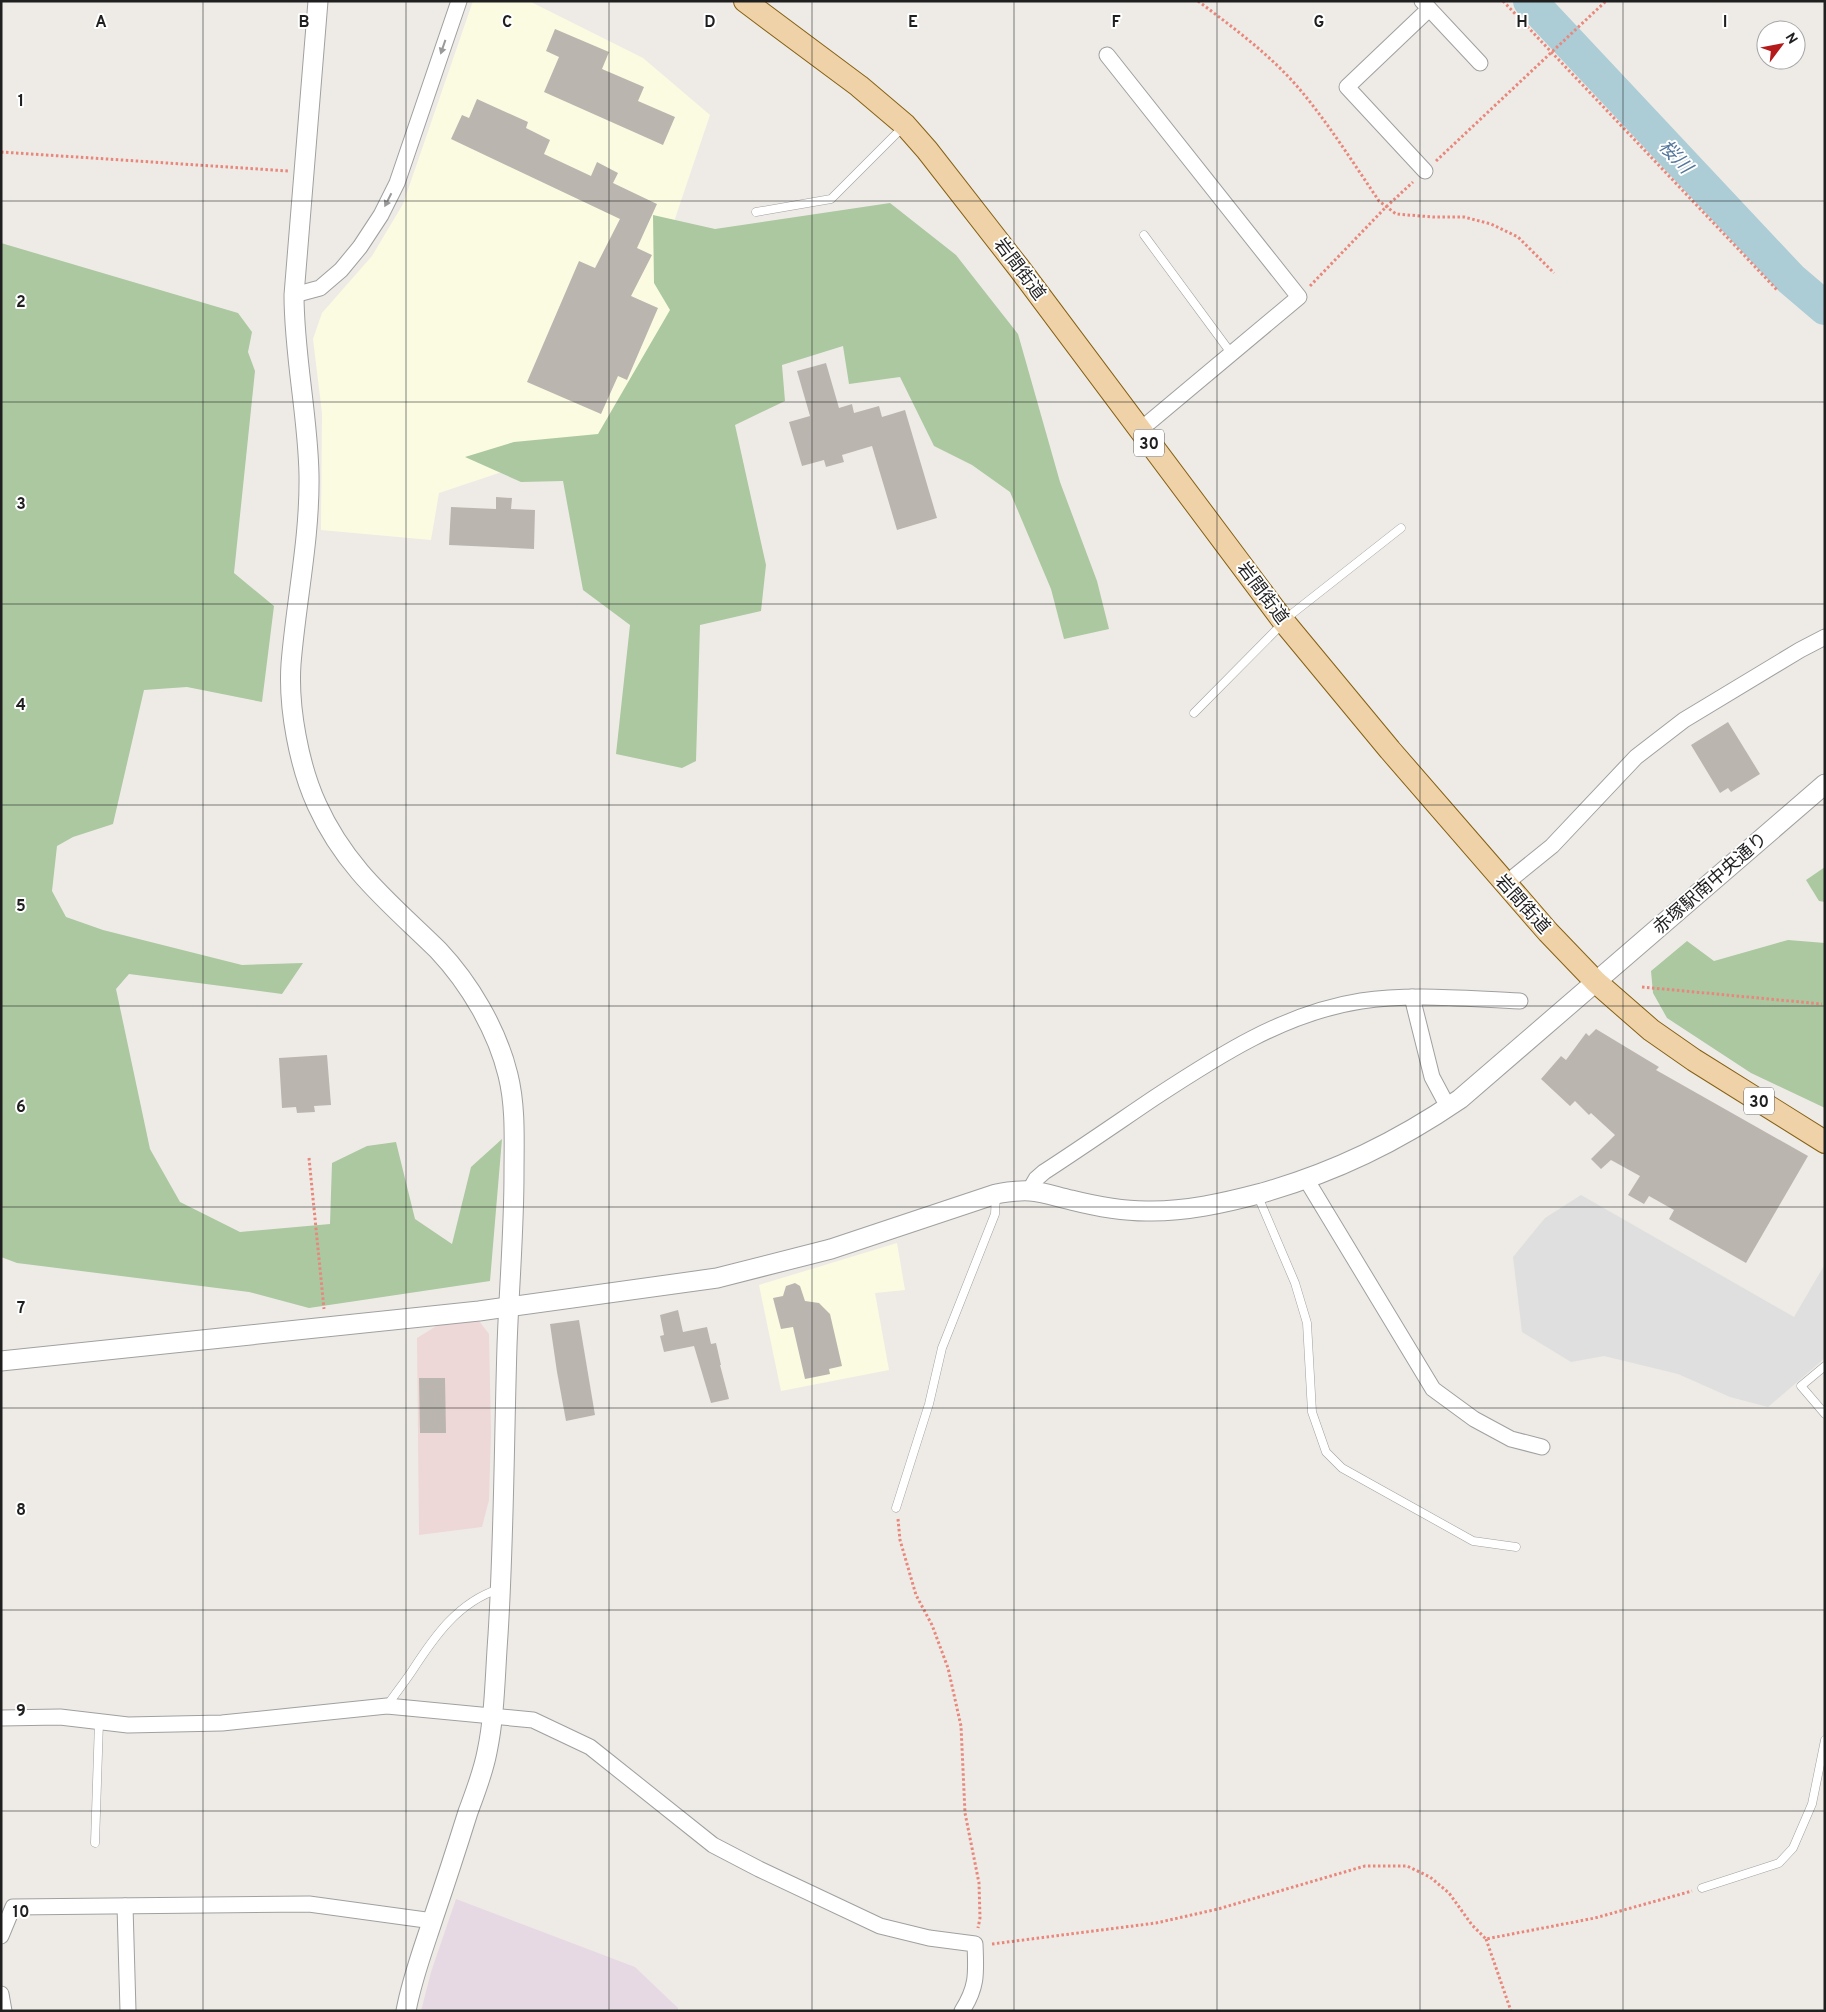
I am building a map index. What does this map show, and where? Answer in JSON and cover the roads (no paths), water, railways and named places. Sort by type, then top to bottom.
[{"type":"main road","name":"岩間街道","points":[[745,1],[859,86],[928,150],[1284,622],[1352,705],[1505,884],[1596,982],[1672,1046],[1825,1142]]},
{"type":"street","points":[[318,1],[294,295],[294,331],[309,472],[308,534],[291,667],[291,690],[295,728],[304,767],[316,803],[331,832],[370,886],[440,952],[462,979],[481,1008],[507,1072],[512,1099],[514,1216],[509,1307],[501,1588],[491,1734],[482,1772],[417,1967],[406,2011]]},
{"type":"street","points":[[294,295],[320,288],[341,270],[360,247],[381,215],[397,183],[459,1]]},
{"type":"street","points":[[1425,171],[1347,87],[1425,5],[1480,64]]},
{"type":"street","points":[[1107,55],[1299,297],[1140,430]]},
{"type":"street","points":[[1505,884],[1552,846],[1636,757],[1684,720],[1825,637]]},
{"type":"street","name":"赤塚駅南中央通り","points":[[1,1361],[326,1328],[509,1307],[717,1278],[831,1249],[996,1194],[1029,1191],[1103,1207],[1145,1211],[1178,1210],[1230,1202],[1306,1179],[1366,1154],[1448,1107],[1482,1082],[1825,784]]},
{"type":"street","points":[[1412,997],[1432,1077],[1448,1107]]},
{"type":"street","points":[[1029,1191],[1044,1172],[1216,1057],[1260,1034],[1303,1016],[1362,1000],[1412,997],[1520,1001]]},
{"type":"street","points":[[1306,1179],[1433,1389],[1474,1419],[1511,1439],[1542,1447]]},
{"type":"street","points":[[1,1718],[60,1717],[128,1725],[222,1723],[388,1706],[533,1720],[590,1747],[713,1845],[759,1870],[880,1926],[929,1938],[975,1944],[976,1979],[972,1996],[962,2011]]},
{"type":"street","points":[[1,1936],[13,1907],[309,1904],[433,1921]]},
{"type":"street","points":[[125,1906],[128,2011]]},
{"type":"street","points":[[1,1994],[4,2011]]},
{"type":"lane","points":[[756,212],[831,199],[904,126]]},
{"type":"lane","points":[[1144,235],[1231,353]]},
{"type":"lane","points":[[1194,713],[1284,622],[1401,528]]},
{"type":"lane","points":[[896,1508],[929,1404],[942,1348],[995,1214],[996,1194]]},
{"type":"lane","points":[[1256,1194],[1295,1283],[1307,1323],[1312,1412],[1326,1452],[1342,1468],[1473,1541],[1516,1547]]},
{"type":"lane","points":[[1825,1366],[1801,1386],[1825,1414]]},
{"type":"lane","points":[[388,1706],[433,1638],[451,1618],[484,1593],[501,1588]]},
{"type":"lane","points":[[95,1843],[99,1722]]},
{"type":"lane","points":[[1702,1888],[1779,1864],[1793,1848],[1812,1804],[1825,1740]]},
{"type":"waterway","name":"桜川","points":[[1530,1],[1791,279],[1825,308]]}]
